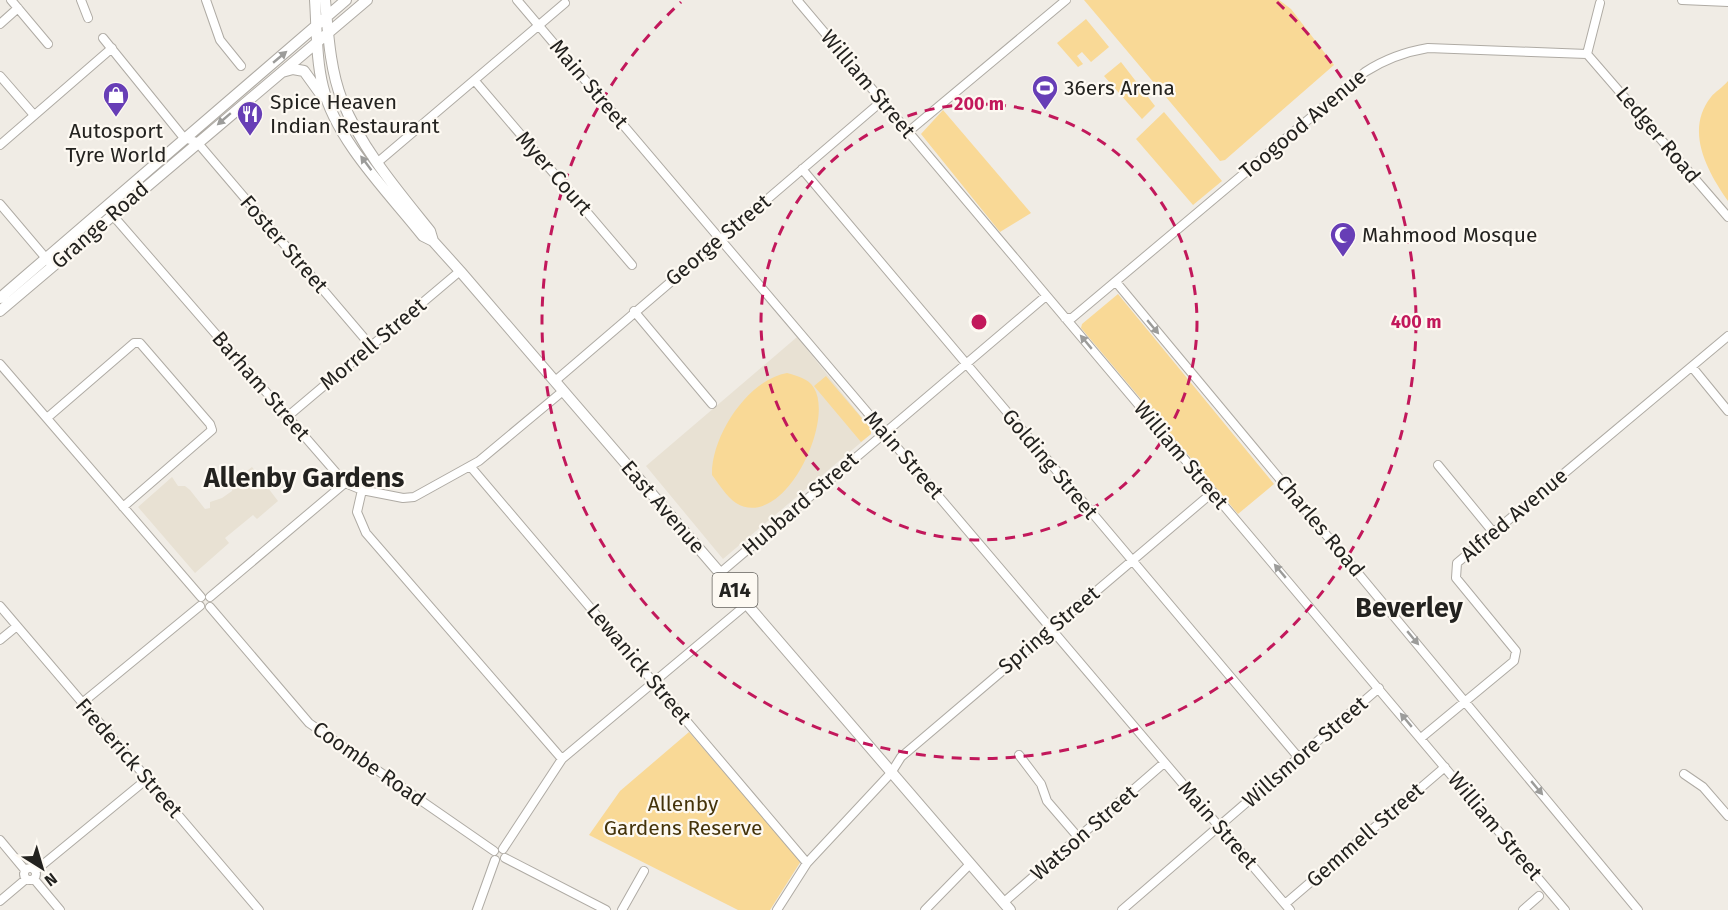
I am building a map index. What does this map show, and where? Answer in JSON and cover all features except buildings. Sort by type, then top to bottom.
[{"type":"main road","name":"A14","points":[[315,0],[322,21]]},
{"type":"main road","name":"A14","points":[[322,21],[325,0]]},
{"type":"main road","name":"Grange Road","points":[[109,210],[184,138],[346,0]]},
{"type":"main road","name":"Grange Road","points":[[0,311],[49,262],[109,210],[196,142],[367,0]]},
{"type":"main road","name":"East Avenue","points":[[322,21],[323,87],[330,109],[340,127],[381,183],[423,236],[433,241],[460,271],[1006,906]]},
{"type":"main road","name":"East Avenue","points":[[322,21],[323,36],[335,77],[353,124],[378,162],[430,231],[433,241]]},
{"type":"main road","points":[[280,72],[297,69],[307,73],[330,109]]},
{"type":"main road","name":"Grange Road","points":[[0,298],[49,262]]},
{"type":"street","points":[[11,0],[48,44]]},
{"type":"street","points":[[81,0],[88,18]]},
{"type":"street","points":[[206,0],[220,40],[241,66]]},
{"type":"street","name":"Main Street","points":[[517,0],[1287,908]]},
{"type":"street","name":"William Street","points":[[797,0],[1565,910]]},
{"type":"street","points":[[908,132],[1066,0]]},
{"type":"street","points":[[1682,0],[1728,2]]},
{"type":"street","points":[[1587,54],[1601,1]]},
{"type":"street","points":[[378,162],[565,3]]},
{"type":"street","points":[[0,24],[18,8]]},
{"type":"street","points":[[104,38],[184,138],[196,142]]},
{"type":"street","points":[[0,145],[112,48]]},
{"type":"street","name":"Toogood Avenue","points":[[1065,318],[1072,318],[1304,122],[1362,74],[1384,59],[1428,48],[1587,54]]},
{"type":"street","name":"Ledger Road","points":[[1587,54],[1728,217]]},
{"type":"street","points":[[0,76],[34,115]]},
{"type":"street","name":"Myer Court","points":[[475,81],[632,265]]},
{"type":"street","name":"George Street","points":[[555,381],[882,101]]},
{"type":"street","name":"Foster Street","points":[[196,142],[371,346]]},
{"type":"street","name":"Golding Street","points":[[802,169],[1299,758]]},
{"type":"street","points":[[0,204],[49,262]]},
{"type":"street","name":"Barham Street","points":[[109,210],[345,483],[362,490],[404,498],[414,497],[470,466],[563,391]]},
{"type":"street","name":"Morrell Street","points":[[287,417],[460,271]]},
{"type":"street","name":"Charles Road","points":[[1116,282],[1638,910]]},
{"type":"street","name":"Hubbard Street","points":[[720,573],[964,363],[1046,296]]},
{"type":"street","points":[[634,311],[712,404]]},
{"type":"street","name":"Alfred Avenue","points":[[1421,738],[1514,661],[1516,656],[1516,651],[1456,578],[1457,564],[1493,531],[1728,336]]},
{"type":"street","points":[[47,418],[134,343],[140,343],[210,424],[212,430],[123,507]]},
{"type":"street","points":[[0,364],[204,600]]},
{"type":"street","points":[[1692,368],[1728,411]]},
{"type":"street","points":[[1438,465],[1493,531]]},
{"type":"street","name":"Lewanick Street","points":[[470,466],[807,863]]},
{"type":"street","points":[[82,703],[345,483]]},
{"type":"street","points":[[362,490],[357,512],[366,533],[562,759]]},
{"type":"street","name":"Spring Street","points":[[777,910],[807,863],[891,773],[901,757],[1213,492]]},
{"type":"street","name":"Coombe Road","points":[[204,600],[212,603],[210,607],[309,723],[499,855],[606,910]]},
{"type":"street","points":[[477,910],[499,855],[562,759],[747,604]]},
{"type":"street","name":"Frederick Street","points":[[0,606],[259,910]]},
{"type":"street","points":[[0,640],[17,626]]},
{"type":"street","name":"Willsmore Street","points":[[1122,910],[1379,688]]},
{"type":"street","points":[[1019,755],[1041,784],[1047,801],[1078,837]]},
{"type":"street","name":"Watson Street","points":[[1006,906],[1078,837],[1164,762]]},
{"type":"street","name":"Gemmell Street","points":[[1287,908],[1445,767]]},
{"type":"street","points":[[1684,774],[1703,787],[1728,816]]},
{"type":"street","points":[[0,901],[147,779]]},
{"type":"street","points":[[0,840],[60,910]]},
{"type":"street","points":[[925,910],[970,864]]},
{"type":"street","points":[[622,910],[644,871]]},
{"type":"street","points":[[1523,910],[1539,896]]},
{"type":"shaded area","points":[[797,337],[871,429],[871,434],[723,559],[646,466]]},
{"type":"shaded area","points":[[252,467],[278,501],[257,519],[253,515],[225,538],[229,543],[195,573],[138,507],[172,477],[178,486],[185,486],[190,490],[205,509],[210,508],[210,502],[232,491],[234,481]]},
{"type":"green space","points":[[1084,0],[1279,0],[1291,9],[1334,65],[1225,160],[1220,161]]},
{"type":"green space","points":[[1086,19],[1109,47],[1091,62],[1082,52],[1077,56],[1083,64],[1078,67],[1057,43]]},
{"type":"green space","points":[[1121,62],[1155,106],[1142,119],[1104,76]]},
{"type":"green space","points":[[1728,81],[1728,201],[1713,177],[1702,151],[1699,124],[1703,110],[1711,97]]},
{"type":"green space","points":[[943,110],[1031,213],[1000,232],[921,134]]},
{"type":"green space","points":[[1164,112],[1222,181],[1193,205],[1136,139]]},
{"type":"green space","points":[[1118,294],[1274,484],[1238,514],[1081,328],[1082,324]]},
{"type":"green space","points":[[787,373],[798,376],[814,388],[819,404],[811,447],[787,488],[771,502],[754,508],[736,503],[712,475],[713,460],[718,444],[734,412],[745,398],[772,378]]},
{"type":"green space","points":[[826,376],[871,429],[871,434],[861,442],[814,386]]},
{"type":"green space","name":"Allenby Gardens Reserve","points":[[689,732],[801,861],[770,910],[738,910],[589,835],[620,791]]},
{"type":"place","name":"36ers Arena","points":[[1045,111]]},
{"type":"place","name":"Autosport Tyre World","points":[[116,118]]},
{"type":"place","name":"Spice Heaven Indian Restaurant","points":[[250,137]]},
{"type":"place","name":"Mahmood Mosque","points":[[1343,258]]},
{"type":"district","name":"Allenby Gardens","points":[[304,478]]},
{"type":"district","name":"Beverley","points":[[1409,608]]}]
